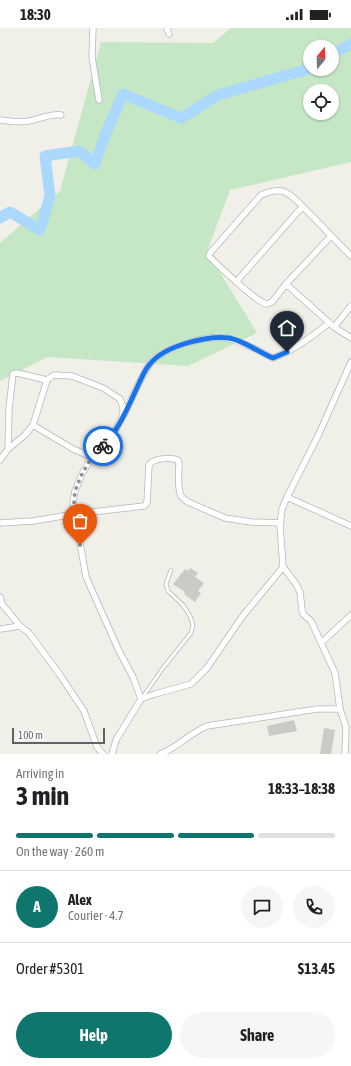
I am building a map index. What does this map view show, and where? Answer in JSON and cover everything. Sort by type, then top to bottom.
[{"type":"street","points":[[93,28],[92,57],[99,100]]},
{"type":"street","points":[[0,120],[21,122],[52,115],[61,116]]},
{"type":"street","points":[[331,236],[286,284],[272,302],[267,304],[261,303],[222,270],[209,256],[261,195],[276,191],[284,191],[292,197],[302,207],[331,236],[351,256]]},
{"type":"street","points":[[236,282],[302,207]]},
{"type":"street","points":[[286,284],[329,323],[351,338]]},
{"type":"street","points":[[334,327],[351,306]]},
{"type":"street","points":[[141,700],[133,677],[119,651],[86,577],[74,502],[75,491],[82,474],[92,457],[110,438],[150,364],[167,351],[187,343],[200,340],[230,338],[251,346],[273,358],[280,356],[295,347],[320,331],[329,323]]},
{"type":"street","points":[[345,754],[346,727],[340,709],[335,673],[311,621],[302,610],[300,592],[283,567],[280,537],[282,509],[318,436],[351,362]]},
{"type":"street","points":[[8,449],[9,409],[13,374],[16,373],[47,380]]},
{"type":"street","points":[[0,460],[8,449],[25,435],[33,425],[47,380],[54,375],[72,376],[103,388],[120,399],[123,407],[123,416]]},
{"type":"street","points":[[33,425],[73,449],[92,457]]},
{"type":"street","points":[[0,523],[33,521],[75,514],[144,506],[146,503],[149,466],[155,460],[174,458],[178,460],[179,463],[179,488],[183,499],[224,518],[251,522],[281,523]]},
{"type":"street","points":[[287,497],[351,526]]},
{"type":"street","points":[[112,754],[116,740],[141,700],[155,694],[191,684],[208,668],[242,617],[283,567]]},
{"type":"street","points":[[0,598],[2,604],[38,645],[84,711],[97,748],[103,754]]},
{"type":"street","points":[[321,643],[351,615]]},
{"type":"street","points":[[0,629],[20,626]]},
{"type":"street","points":[[160,754],[172,749],[198,730],[207,726],[317,709],[340,709]]},
{"type":"lane","points":[[141,700],[163,668],[191,633],[193,624],[190,616],[183,605],[168,591],[166,584],[171,570]]},
{"type":"green space","points":[[231,28],[351,28],[351,162],[230,190],[207,251],[257,333],[188,366],[47,357],[0,381],[0,243],[60,191],[101,42],[213,43]]},
{"type":"building","points":[[190,568],[198,573],[195,577],[204,583],[198,591],[201,593],[195,602],[184,594],[185,592],[173,584],[185,569],[188,571]]},
{"type":"building","points":[[294,720],[297,731],[269,736],[267,726]]},
{"type":"building","points":[[324,728],[335,730],[331,754],[320,754]]},
{"type":"waterway","points":[[339,50],[351,44]]},
{"type":"waterway","points":[[0,218],[10,212],[40,230],[50,196],[45,156],[79,151],[95,164],[105,135],[123,94],[181,118],[218,95],[303,70]]},
{"type":"way so far","points":[[80,545],[75,514],[75,491],[82,474],[92,457],[103,446]]},
{"type":"route","points":[[103,446],[110,438],[123,416],[150,364],[167,351],[187,343],[200,340],[230,338],[251,346],[273,358],[287,352]]}]
